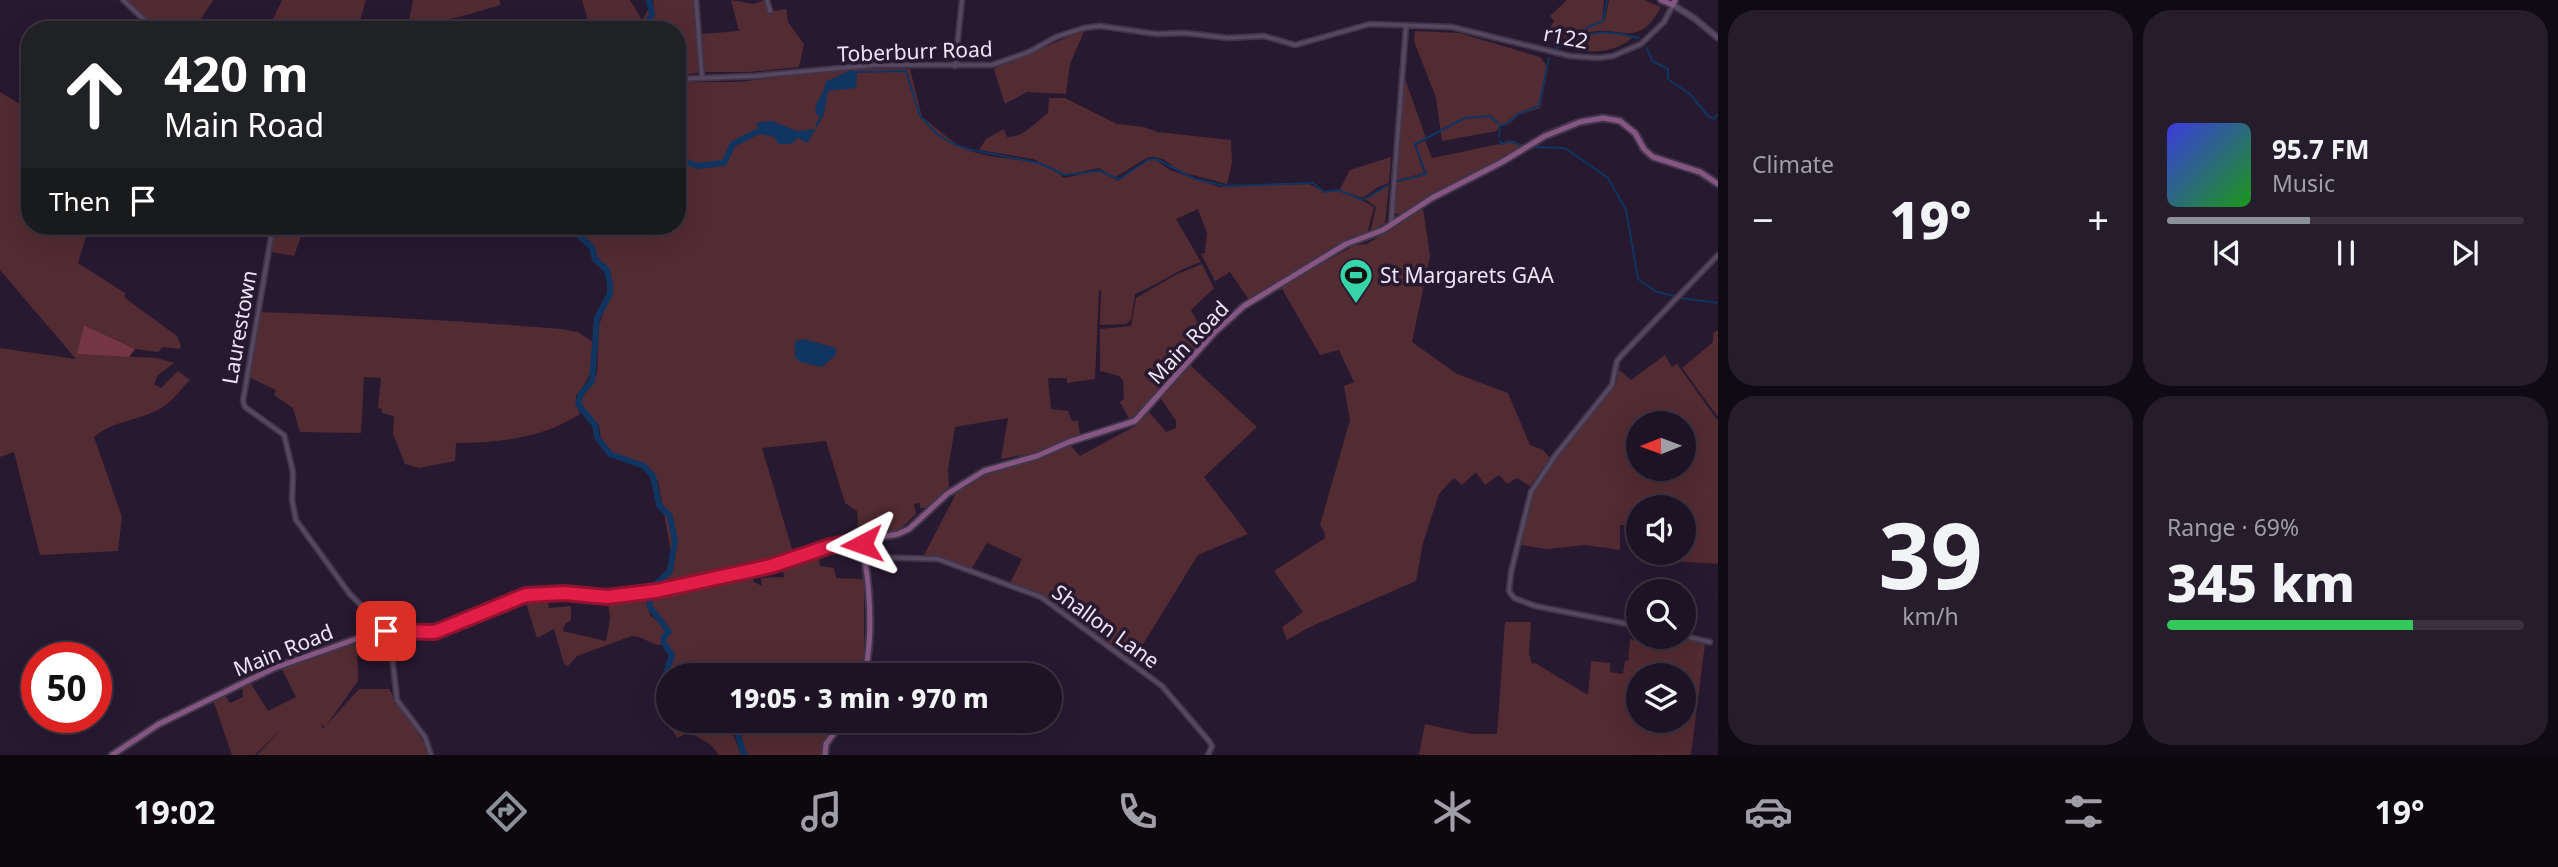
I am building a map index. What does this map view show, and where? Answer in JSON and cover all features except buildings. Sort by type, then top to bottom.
[{"type":"main road","points":[[1661,0],[1674,2]]},
{"type":"main road","name":"Main Road","points":[[112,755],[159,724],[274,668],[376,632],[435,632],[535,594],[607,597],[656,591],[771,566],[830,546],[883,539],[905,531],[947,494],[984,471],[1037,456],[1069,442],[1136,421],[1236,312],[1346,244],[1391,225],[1432,198],[1530,145],[1580,122],[1596,118],[1615,119],[1632,130],[1644,149],[1653,157],[1700,172],[1718,184]]},
{"type":"main road","points":[[861,541],[865,557],[866,663]]},
{"type":"main road","points":[[825,755],[826,744],[834,733]]},
{"type":"street","points":[[123,0],[145,21]]},
{"type":"street","points":[[696,0],[702,77]]},
{"type":"street","points":[[767,0],[768,9]]},
{"type":"street","points":[[955,66],[962,0]]},
{"type":"street","points":[[1674,2],[1718,38]]},
{"type":"street","name":"r122","points":[[1475,31],[1570,56],[1613,56],[1641,44],[1664,22],[1674,2]]},
{"type":"street","name":"Toberburr Road","points":[[686,78],[755,76],[874,65],[955,66],[1002,63],[1030,52],[1056,37],[1092,26],[1157,34],[1185,33],[1228,38],[1264,36],[1295,46],[1370,24],[1452,27],[1475,31]]},
{"type":"street","points":[[1391,225],[1406,26]]},
{"type":"street","name":"Laurestown","points":[[271,235],[243,401],[245,407],[284,435],[293,472],[294,510],[303,531],[314,541],[349,593],[386,631]]},
{"type":"street","points":[[1626,624],[1535,606],[1514,598],[1509,591],[1511,572],[1531,492],[1555,456],[1612,385],[1617,361],[1718,255]]},
{"type":"street","name":"Shallon Lane","points":[[865,557],[938,559],[1041,597],[1161,686],[1209,741],[1211,750],[1208,755]]},
{"type":"street","points":[[386,631],[390,638],[397,700],[425,737],[432,755]]},
{"type":"street","points":[[1696,639],[1710,642]]},
{"type":"shaded area","points":[[126,0],[213,0],[200,21],[149,21]]},
{"type":"shaded area","points":[[282,0],[366,0],[360,21],[272,21]]},
{"type":"shaded area","points":[[413,0],[499,0],[501,5],[438,21],[409,21]]},
{"type":"shaded area","points":[[582,0],[630,0],[642,20],[651,5],[654,5],[653,0],[693,0],[699,69],[697,73],[686,75],[686,21],[588,21]]},
{"type":"shaded area","points":[[731,0],[753,4],[765,0],[768,12],[786,9],[788,22],[804,44],[799,67],[748,72],[705,72],[701,34],[739,31]]},
{"type":"shaded area","points":[[1567,0],[1604,0],[1602,23],[1609,0],[1644,0],[1661,7],[1644,28],[1636,32],[1586,33],[1589,26],[1582,34],[1566,41],[1564,37],[1547,28],[1550,28],[1554,21],[1550,16]]},
{"type":"shaded area","points":[[1085,29],[1070,64],[1066,94],[1027,92],[1005,104],[994,70],[996,67]]},
{"type":"shaded area","points":[[1415,31],[1459,33],[1540,57],[1548,68],[1540,108],[1519,115],[1508,125],[1500,124],[1497,131],[1442,141],[1436,98],[1414,41]]},
{"type":"shaded area","points":[[1598,32],[1633,37],[1602,51],[1567,47],[1567,43],[1580,36]]},
{"type":"shaded area","points":[[851,68],[910,69],[922,117],[955,142],[978,153],[1030,161],[1053,170],[1064,178],[1099,170],[1118,181],[1148,160],[1156,160],[1170,170],[1219,187],[1309,184],[1324,192],[1339,191],[1350,170],[1391,157],[1389,183],[1363,198],[1350,193],[1374,207],[1367,234],[1334,246],[1249,300],[1230,272],[1215,281],[1201,254],[1205,253],[1207,233],[1198,209],[1176,219],[1201,262],[1135,294],[1131,320],[1126,324],[1100,325],[1099,290],[1095,379],[1067,383],[1067,378],[1048,378],[1051,409],[1068,411],[1072,421],[1078,421],[1080,435],[1039,452],[1001,459],[1008,418],[955,427],[948,469],[949,487],[926,508],[920,508],[920,503],[914,504],[916,514],[900,529],[859,538],[857,511],[845,503],[826,441],[762,448],[793,552],[753,566],[682,580],[652,589],[664,580],[673,563],[658,481],[644,466],[613,456],[601,440],[599,425],[576,401],[580,414],[551,429],[520,438],[456,443],[455,461],[419,468],[405,464],[393,434],[394,416],[382,413],[382,409],[378,408],[381,378],[364,377],[361,433],[300,432],[293,408],[274,395],[276,390],[249,377],[259,312],[486,323],[562,329],[578,332],[593,342],[590,371],[576,400],[597,374],[599,325],[611,291],[607,273],[592,261],[591,245],[582,235],[686,235],[686,82],[738,82]]},
{"type":"shaded area","points":[[1404,76],[1426,138],[1414,144],[1424,173],[1395,181]]},
{"type":"shaded area","points":[[0,92],[21,105],[21,235],[86,235],[78,263],[125,293],[125,298],[177,336],[181,346],[179,349],[163,347],[158,352],[135,349],[84,325],[78,354],[157,358],[174,363],[158,375],[154,384],[161,388],[178,371],[190,380],[161,408],[110,427],[94,437],[122,517],[118,551],[40,555],[14,452],[0,457],[0,348],[76,359],[0,270]]},
{"type":"shaded area","points":[[1049,98],[1065,98],[1117,124],[1144,127],[1157,132],[1231,140],[1232,163],[1227,184],[1181,172],[1163,159],[1153,157],[1114,178],[1099,168],[1067,175],[1033,159],[979,150],[986,139],[1004,129],[1007,137],[1019,135],[1029,129],[1048,113]]},
{"type":"shaded area","points":[[1425,141],[1432,158],[1514,141],[1524,146],[1399,214],[1394,213],[1395,183],[1426,174],[1416,145]]},
{"type":"shaded area","points":[[1389,185],[1385,223],[1370,233],[1376,207],[1365,199]]},
{"type":"shaded area","points":[[1423,208],[1430,256],[1412,342],[1457,374],[1508,393],[1530,445],[1543,450],[1550,458],[1530,486],[1517,478],[1507,484],[1499,475],[1485,485],[1476,472],[1462,485],[1454,478],[1439,494],[1423,543],[1416,581],[1310,627],[1287,640],[1282,627],[1303,612],[1274,571],[1325,538],[1320,525],[1350,420],[1344,386],[1354,382],[1339,350],[1320,355],[1281,287],[1355,245],[1367,244]]},
{"type":"shaded area","points":[[274,235],[302,235],[294,256],[271,252]]},
{"type":"shaded area","points":[[1202,264],[1214,288],[1191,310],[1206,338],[1173,376],[1163,366],[1156,369],[1149,378],[1163,385],[1139,414],[1130,420],[1120,402],[1124,399],[1123,380],[1119,376],[1100,371],[1100,329],[1131,326],[1136,298],[1177,274]]},
{"type":"shaded area","points":[[84,325],[135,349],[129,357],[77,354]]},
{"type":"shaded area","points":[[1718,330],[1718,417],[1682,368],[1713,342],[1713,333]]},
{"type":"shaded area","points":[[1665,355],[1672,367],[1677,364],[1718,421],[1718,564],[1696,562],[1696,495],[1626,495],[1626,525],[1620,525],[1620,550],[1585,545],[1546,549],[1521,545],[1532,493],[1564,448],[1616,384],[1619,370],[1631,380]]},
{"type":"shaded area","points":[[1190,365],[1257,427],[1204,477],[1248,534],[1198,555],[1132,662],[1046,597],[1010,583],[1022,559],[987,543],[972,568],[924,555],[959,488],[987,471],[1032,461],[1070,445],[1080,456],[1135,426],[1149,412],[1166,432],[1176,428],[1176,421],[1159,396]]},
{"type":"shaded area","points":[[818,552],[820,566],[834,568],[836,578],[864,579],[862,663],[671,663],[671,651],[665,643],[666,627],[663,645],[632,636],[577,656],[568,666],[564,664],[554,629],[537,638],[526,603],[528,598],[546,596],[549,608],[571,606],[571,620],[565,624],[563,631],[606,641],[610,619],[608,600],[646,594],[650,615],[665,627],[650,609],[651,593],[751,573],[754,582],[762,586],[761,578],[784,577],[782,565]]},
{"type":"shaded area","points":[[1505,622],[1531,622],[1529,653],[1532,664],[1535,663],[1588,695],[1591,661],[1610,663],[1610,672],[1623,674],[1629,649],[1696,649],[1696,642],[1705,644],[1696,715],[1696,663],[1626,663],[1626,733],[1694,733],[1691,755],[1419,755],[1425,724],[1471,734],[1497,734]]},
{"type":"shaded area","points":[[357,640],[358,681],[326,726],[359,689],[389,689],[429,755],[257,755],[283,727],[255,755],[232,755],[213,700],[224,694],[230,703],[243,697],[242,686],[250,682],[268,711],[296,697],[281,667]]},
{"type":"shaded area","points":[[674,733],[687,733],[677,738]]},
{"type":"shaded area","points":[[691,733],[733,733],[741,755],[719,755],[711,745]]},
{"type":"shaded area","points":[[736,733],[830,733],[822,744],[822,755],[744,755]]},
{"type":"water","points":[[851,70],[857,72],[856,88],[828,91],[824,114],[817,127],[815,125],[820,117],[816,114],[816,105],[824,91],[825,82]]},
{"type":"water","points":[[772,121],[797,131],[816,129],[807,143],[798,138],[791,144],[778,144],[775,137],[760,134],[756,123]]},
{"type":"water","points":[[804,339],[836,348],[836,355],[822,367],[800,362],[795,357],[795,341]]},
{"type":"waterway","points":[[648,21],[652,15],[649,0]]},
{"type":"waterway","points":[[1585,32],[1588,27],[1603,21],[1607,0]]},
{"type":"waterway","points":[[1557,48],[1596,33],[1615,33],[1639,38]]},
{"type":"waterway","points":[[1647,48],[1652,61],[1668,69],[1668,79],[1690,94],[1708,116],[1714,119],[1718,114]]},
{"type":"waterway","points":[[1399,181],[1426,174],[1415,144],[1465,118],[1490,116],[1500,125],[1505,125],[1518,114],[1539,106],[1549,58]]},
{"type":"waterway","points":[[857,72],[906,71],[920,116],[938,135],[967,149],[1039,163],[1065,175],[1100,171],[1119,179],[1148,160],[1156,159],[1195,179],[1225,186],[1313,183],[1324,192],[1338,190],[1363,200],[1388,185]]},
{"type":"waterway","points":[[1499,137],[1500,125]]},
{"type":"waterway","points":[[686,162],[697,166],[724,163],[733,144],[757,132]]},
{"type":"waterway","points":[[1500,141],[1501,144],[1509,141],[1523,146]]},
{"type":"waterway","points":[[1533,147],[1565,148],[1608,178],[1626,210],[1638,279],[1655,291],[1677,297]]},
{"type":"waterway","points":[[579,235],[592,247],[595,259],[607,270],[610,294],[597,318],[592,381],[581,394],[578,404],[595,425],[597,437],[610,454],[644,466],[653,476],[659,505],[670,516],[675,541],[670,571],[653,587],[649,596],[650,607],[669,632],[664,636],[664,643],[672,655],[669,663]]},
{"type":"waterway","points":[[1680,298],[1718,303]]},
{"type":"waterway","points":[[738,733],[745,755]]},
{"type":"place","name":"St Margarets GAA","points":[[1356,305]]},
{"type":"route","points":[[386,631],[435,632],[526,595],[564,593],[607,597],[656,591],[715,576],[771,566],[830,546],[861,541],[862,544]]}]
